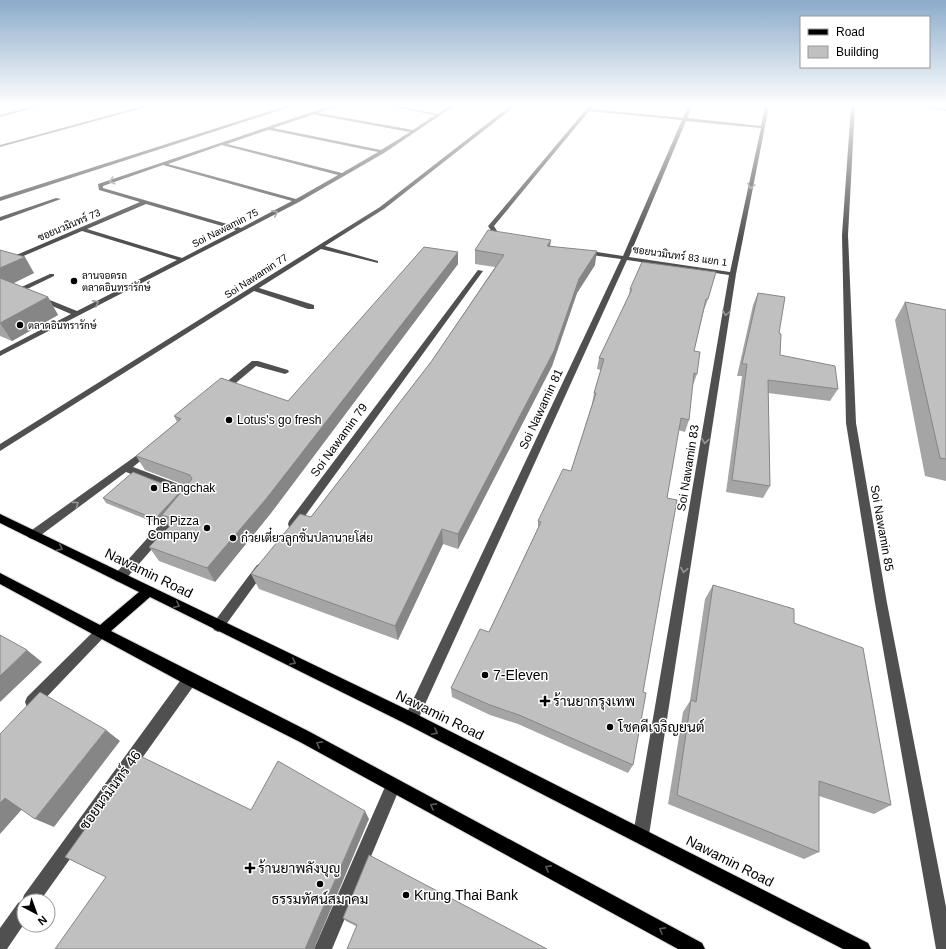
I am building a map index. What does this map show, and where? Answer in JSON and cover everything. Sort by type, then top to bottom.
[{"type":"main road","name":"Nawamin Road","points":[[0,518],[218,626],[411,719],[862,949]]},
{"type":"main road","points":[[0,578],[190,679],[305,736],[696,949]]},
{"type":"main road","points":[[102,631],[148,591]]},
{"type":"street","points":[[0,199],[152,150]]},
{"type":"street","points":[[204,150],[100,185],[101,189],[242,230]]},
{"type":"street","points":[[247,150],[343,175]]},
{"type":"street","points":[[374,150],[382,152]]},
{"type":"street","name":"Soi Nawamin 75","points":[[1,353],[297,201],[385,150]]},
{"type":"street","name":"Soi Nawamin 77","points":[[0,448],[382,208],[456,150]]},
{"type":"street","points":[[508,241],[498,237],[492,226],[554,150]]},
{"type":"street","name":"Soi Nawamin 81","points":[[411,719],[625,258],[672,150]]},
{"type":"street","name":"Soi Nawamin 83","points":[[641,835],[733,274],[758,150]]},
{"type":"street","name":"Soi Nawamin 85","points":[[850,150],[845,235],[851,423],[881,603],[945,949]]},
{"type":"street","points":[[164,164],[297,201]]},
{"type":"street","points":[[0,219],[58,199]]},
{"type":"street","name":"ซอยนวมินทร์ 73","points":[[0,264],[145,202]]},
{"type":"street","points":[[82,229],[182,260]]},
{"type":"street","points":[[320,247],[376,262]]},
{"type":"street","name":"ซอยนวมินทร์ 83 แยก 1","points":[[578,251],[733,274]]},
{"type":"street","name":"Soi Nawamin 79","points":[[288,530],[480,271]]},
{"type":"street","points":[[52,275],[19,290],[77,314]]},
{"type":"street","points":[[254,289],[311,307]]},
{"type":"street","points":[[212,398],[256,363],[285,372]]},
{"type":"street","points":[[33,535],[125,468],[156,443]]},
{"type":"street","points":[[120,577],[193,494],[125,468]]},
{"type":"street","points":[[218,626],[265,562]]},
{"type":"street","points":[[22,713],[102,631]]},
{"type":"street","name":"ซอยนวมินทร์ 46","points":[[36,893],[190,679]]},
{"type":"street","points":[[323,949],[393,785]]},
{"type":"street","points":[[0,943],[16,920]]},
{"type":"building","points":[[488,230],[551,240],[547,246],[597,251],[579,279],[554,351],[458,534],[442,529],[395,626],[251,574],[300,514],[311,517],[431,362],[504,255],[475,250]]},
{"type":"building","points":[[424,247],[458,252],[266,499],[207,568],[149,547],[176,520],[162,515],[192,479],[190,475],[136,456],[181,419],[174,416],[221,378],[288,401]]},
{"type":"building","points":[[0,250],[25,257],[0,268]]},
{"type":"building","points":[[642,262],[716,272],[708,299],[706,299],[694,351],[700,352],[697,374],[694,373],[689,420],[681,418],[667,498],[677,500],[643,692],[646,693],[633,765],[519,715],[490,705],[451,688],[480,629],[489,632],[541,522],[538,521],[563,469],[571,471],[596,393],[594,393],[604,359],[599,358],[632,289],[630,289]]},
{"type":"building","points":[[0,278],[48,297],[0,323]]},
{"type":"building","points":[[758,293],[785,297],[779,333],[781,334],[780,355],[835,366],[838,389],[768,380],[770,486],[732,480],[747,364],[742,364]]},
{"type":"building","points":[[905,302],[946,310],[946,459],[940,458]]},
{"type":"building","points":[[133,472],[181,491],[155,519],[103,498]]},
{"type":"building","points":[[713,585],[794,609],[794,623],[863,648],[891,805],[819,781],[819,852],[677,795],[691,700],[696,702]]},
{"type":"building","points":[[0,635],[27,650],[0,676]]},
{"type":"building","points":[[40,692],[106,730],[35,819],[5,798],[0,803],[0,734]]},
{"type":"building","points":[[138,755],[251,810],[278,761],[365,811],[305,949],[55,949],[106,877],[65,857]]},
{"type":"building","name":"Krung Thai Bank","points":[[369,855],[547,949],[347,949],[357,925],[343,918]]},
{"type":"place","name":"ลานจอดรถ ตลาดอินทรารักษ์","points":[[74,281]]},
{"type":"place","name":"ตลาดอินทรารักษ์","points":[[20,325]]},
{"type":"place","name":"Lotus's go fresh","points":[[229,420]]},
{"type":"place","name":"Bangchak","points":[[154,488]]},
{"type":"place","name":"The Pizza Company","points":[[207,528]]},
{"type":"place","name":"ก๋วยเตี๋ยวลูกชิ้นปลานายโส่ย","points":[[233,538]]},
{"type":"place","name":"7-Eleven","points":[[485,675]]},
{"type":"place","name":"ร้านยากรุงเทพ","points":[[545,701]]},
{"type":"place","name":"โชคดีเจริญยนต์","points":[[610,727]]},
{"type":"place","name":"ร้านยาพลังบุญ","points":[[250,868]]},
{"type":"place","name":"ธรรมทัศน์สมาคม","points":[[320,884]]},
{"type":"place","name":"Krung Thai Bank","points":[[406,895]]}]
